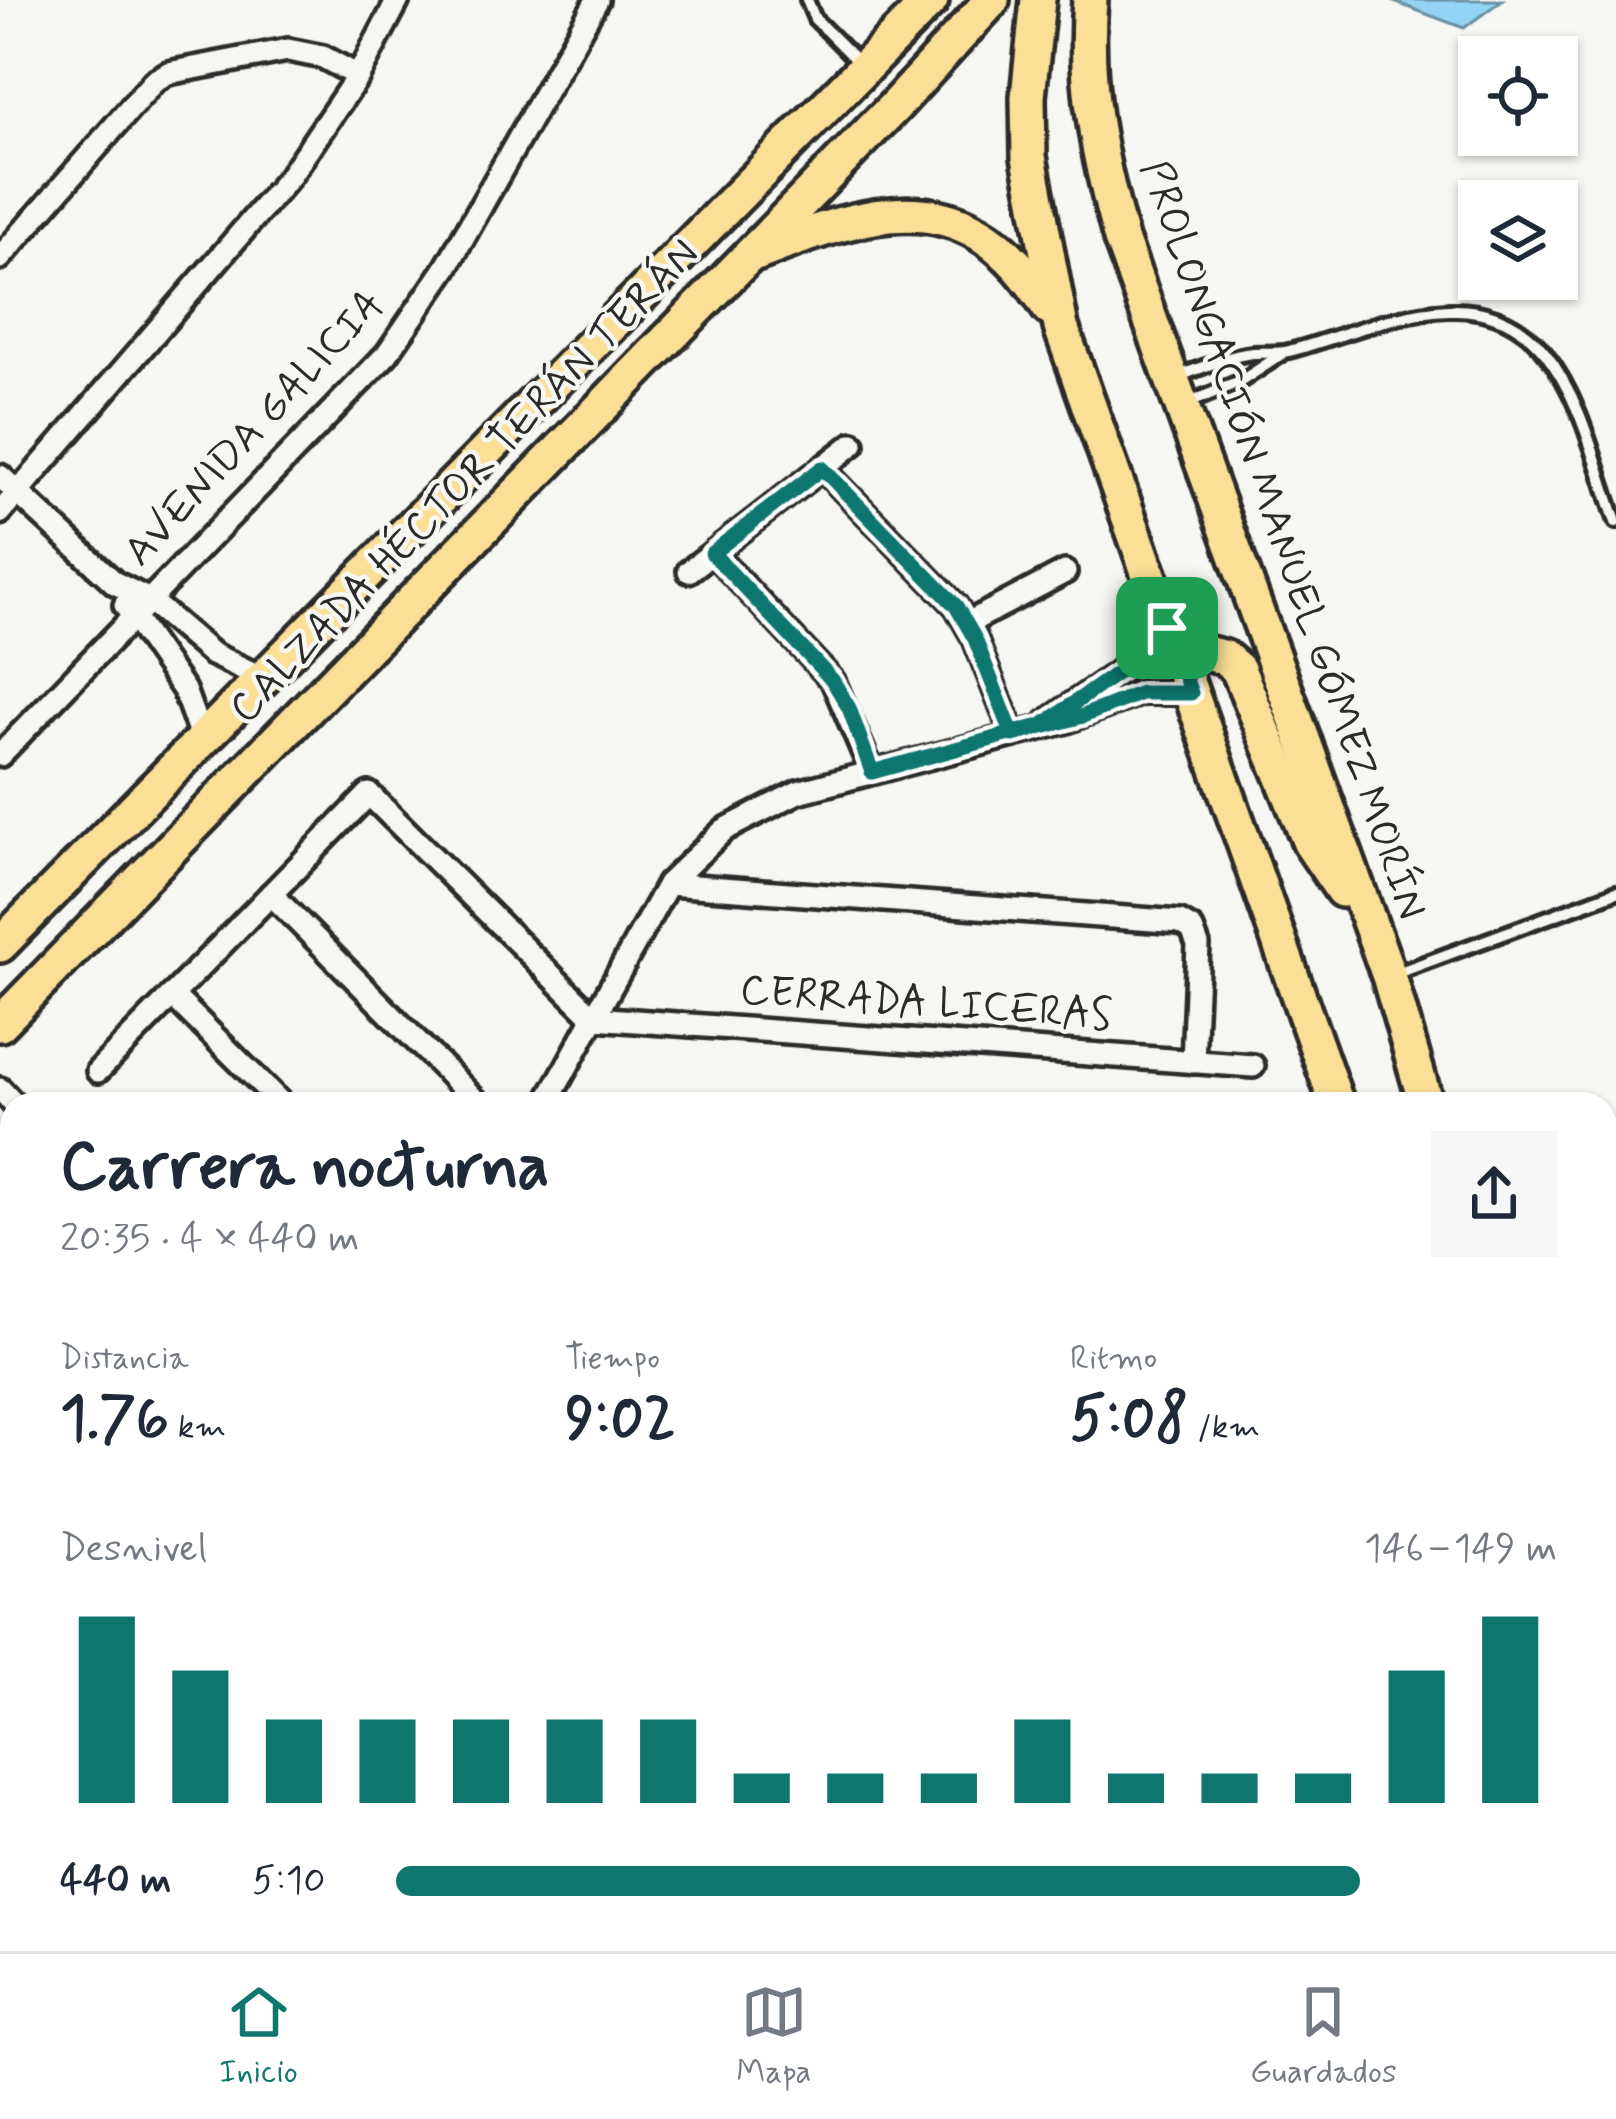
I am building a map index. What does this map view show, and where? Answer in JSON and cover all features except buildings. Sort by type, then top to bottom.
[{"type":"main road","name":"CALZADA HÉCTOR TERÁN TERÁN","points":[[0,945],[931,0]]},
{"type":"main road","name":"CALZADA HÉCTOR TERÁN TERÁN","points":[[0,1024],[992,0]]},
{"type":"main road","points":[[1038,0],[1028,98],[1029,157],[1060,327],[1332,1092]]},
{"type":"main road","name":"PROLONGACIÓN MANUEL GÓMEZ MORÍN","points":[[1090,0],[1089,90],[1096,147],[1121,239],[1389,976],[1423,1092]]},
{"type":"main road","points":[[743,260],[860,216],[906,212],[947,217],[1002,248],[1035,286],[1060,327]]},
{"type":"main road","points":[[1169,636],[1225,658],[1238,669],[1310,842],[1370,931]]},
{"type":"main road","points":[[152,868],[211,776],[307,676],[310,668],[302,640]]},
{"type":"street","points":[[0,513],[290,176],[358,76],[398,0]]},
{"type":"street","name":"AVENIDA GALICIA","points":[[0,755],[398,341],[446,268],[597,0]]},
{"type":"street","points":[[0,258],[154,81],[168,73],[288,50],[323,57],[358,76]]},
{"type":"street","points":[[689,571],[853,444]]},
{"type":"street","points":[[822,468],[940,588],[968,623],[1013,735]]},
{"type":"street","points":[[0,476],[115,583],[149,600],[212,653],[265,679]]},
{"type":"street","points":[[712,553],[833,681],[849,708],[872,772]]},
{"type":"street","points":[[968,623],[1065,572]]},
{"type":"street","points":[[115,583],[132,617],[184,690],[203,742]]},
{"type":"street","points":[[1043,725],[1169,636]]},
{"type":"street","points":[[553,1092],[668,884],[724,830],[798,792],[1083,716],[1141,693],[1191,693]]},
{"type":"street","points":[[98,1071],[369,794],[594,1018]]},
{"type":"street","points":[[668,884],[1180,922],[1192,929],[1198,945],[1192,1062]]},
{"type":"street","points":[[271,894],[467,1092]]},
{"type":"street","points":[[172,995],[264,1092]]},
{"type":"street","name":"CERRADA LICERAS","points":[[594,1018],[1253,1066]]},
{"type":"lane","points":[[807,0],[815,19],[865,68]]},
{"type":"lane","points":[[1174,393],[1232,358],[1283,353],[1412,312],[1484,313],[1516,325],[1544,350],[1567,386],[1616,522]]},
{"type":"lane","points":[[1174,393],[1240,381],[1283,353]]},
{"type":"lane","points":[[1389,976],[1616,892]]},
{"type":"water","points":[[1389,0],[1502,0],[1464,28]]},
{"type":"route","points":[[1167,628],[1144,654],[1043,725],[1013,735],[947,754],[872,772],[849,708],[833,681],[712,553],[822,468],[956,606],[968,623],[1013,735],[1083,716],[1141,693],[1191,693],[1167,628]]}]
